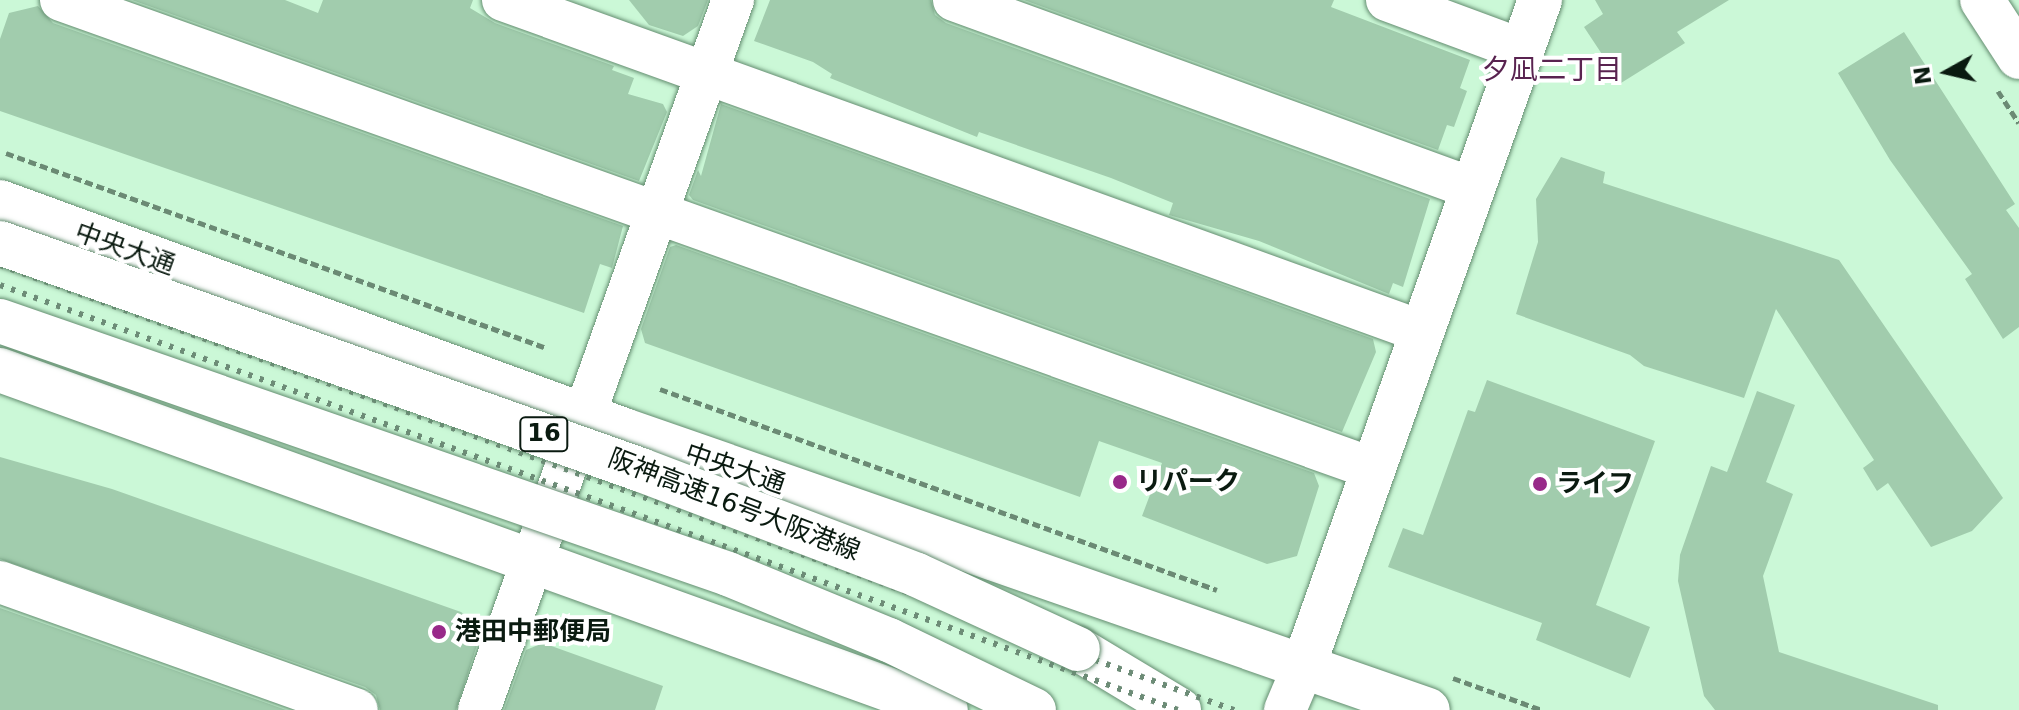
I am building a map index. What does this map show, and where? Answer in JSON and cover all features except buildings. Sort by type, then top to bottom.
[{"type":"main road","points":[[1304,665],[1540,0]]},
{"type":"main road","points":[[1982,0],[2019,57]]},
{"type":"main road","name":"中央大通","points":[[0,202],[584,414],[1304,665],[1436,692]]},
{"type":"main road","name":"阪神高速16号大阪港線","points":[[0,243],[440,397],[917,575],[1078,649],[1179,710]]},
{"type":"main road","points":[[0,321],[728,574],[889,640],[1034,710]]},
{"type":"main road","points":[[0,370],[533,559],[946,710]]},
{"type":"street","points":[[61,0],[1374,469]]},
{"type":"street","points":[[503,0],[1423,332]]},
{"type":"street","points":[[599,0],[637,48]]},
{"type":"street","points":[[479,710],[733,0]]},
{"type":"street","points":[[954,0],[1474,189]]},
{"type":"street","points":[[1395,2],[1522,50]]},
{"type":"street","points":[[0,582],[357,710]]},
{"type":"street","points":[[1285,710],[1304,665]]},
{"type":"path","points":[[6,153],[544,347]]},
{"type":"path","points":[[660,389],[1217,590]]},
{"type":"path","points":[[1436,692],[1542,710]]},
{"type":"railway","points":[[0,265],[1234,710]]},
{"type":"railway","points":[[0,285],[1178,710]]},
{"type":"place","name":"リパーク","points":[[1120,482]]},
{"type":"place","name":"ライフ","points":[[1540,484]]},
{"type":"place","name":"港田中郵便局","points":[[439,632]]},
{"type":"district","name":"夕凪二丁目","points":[[1552,70]]}]
